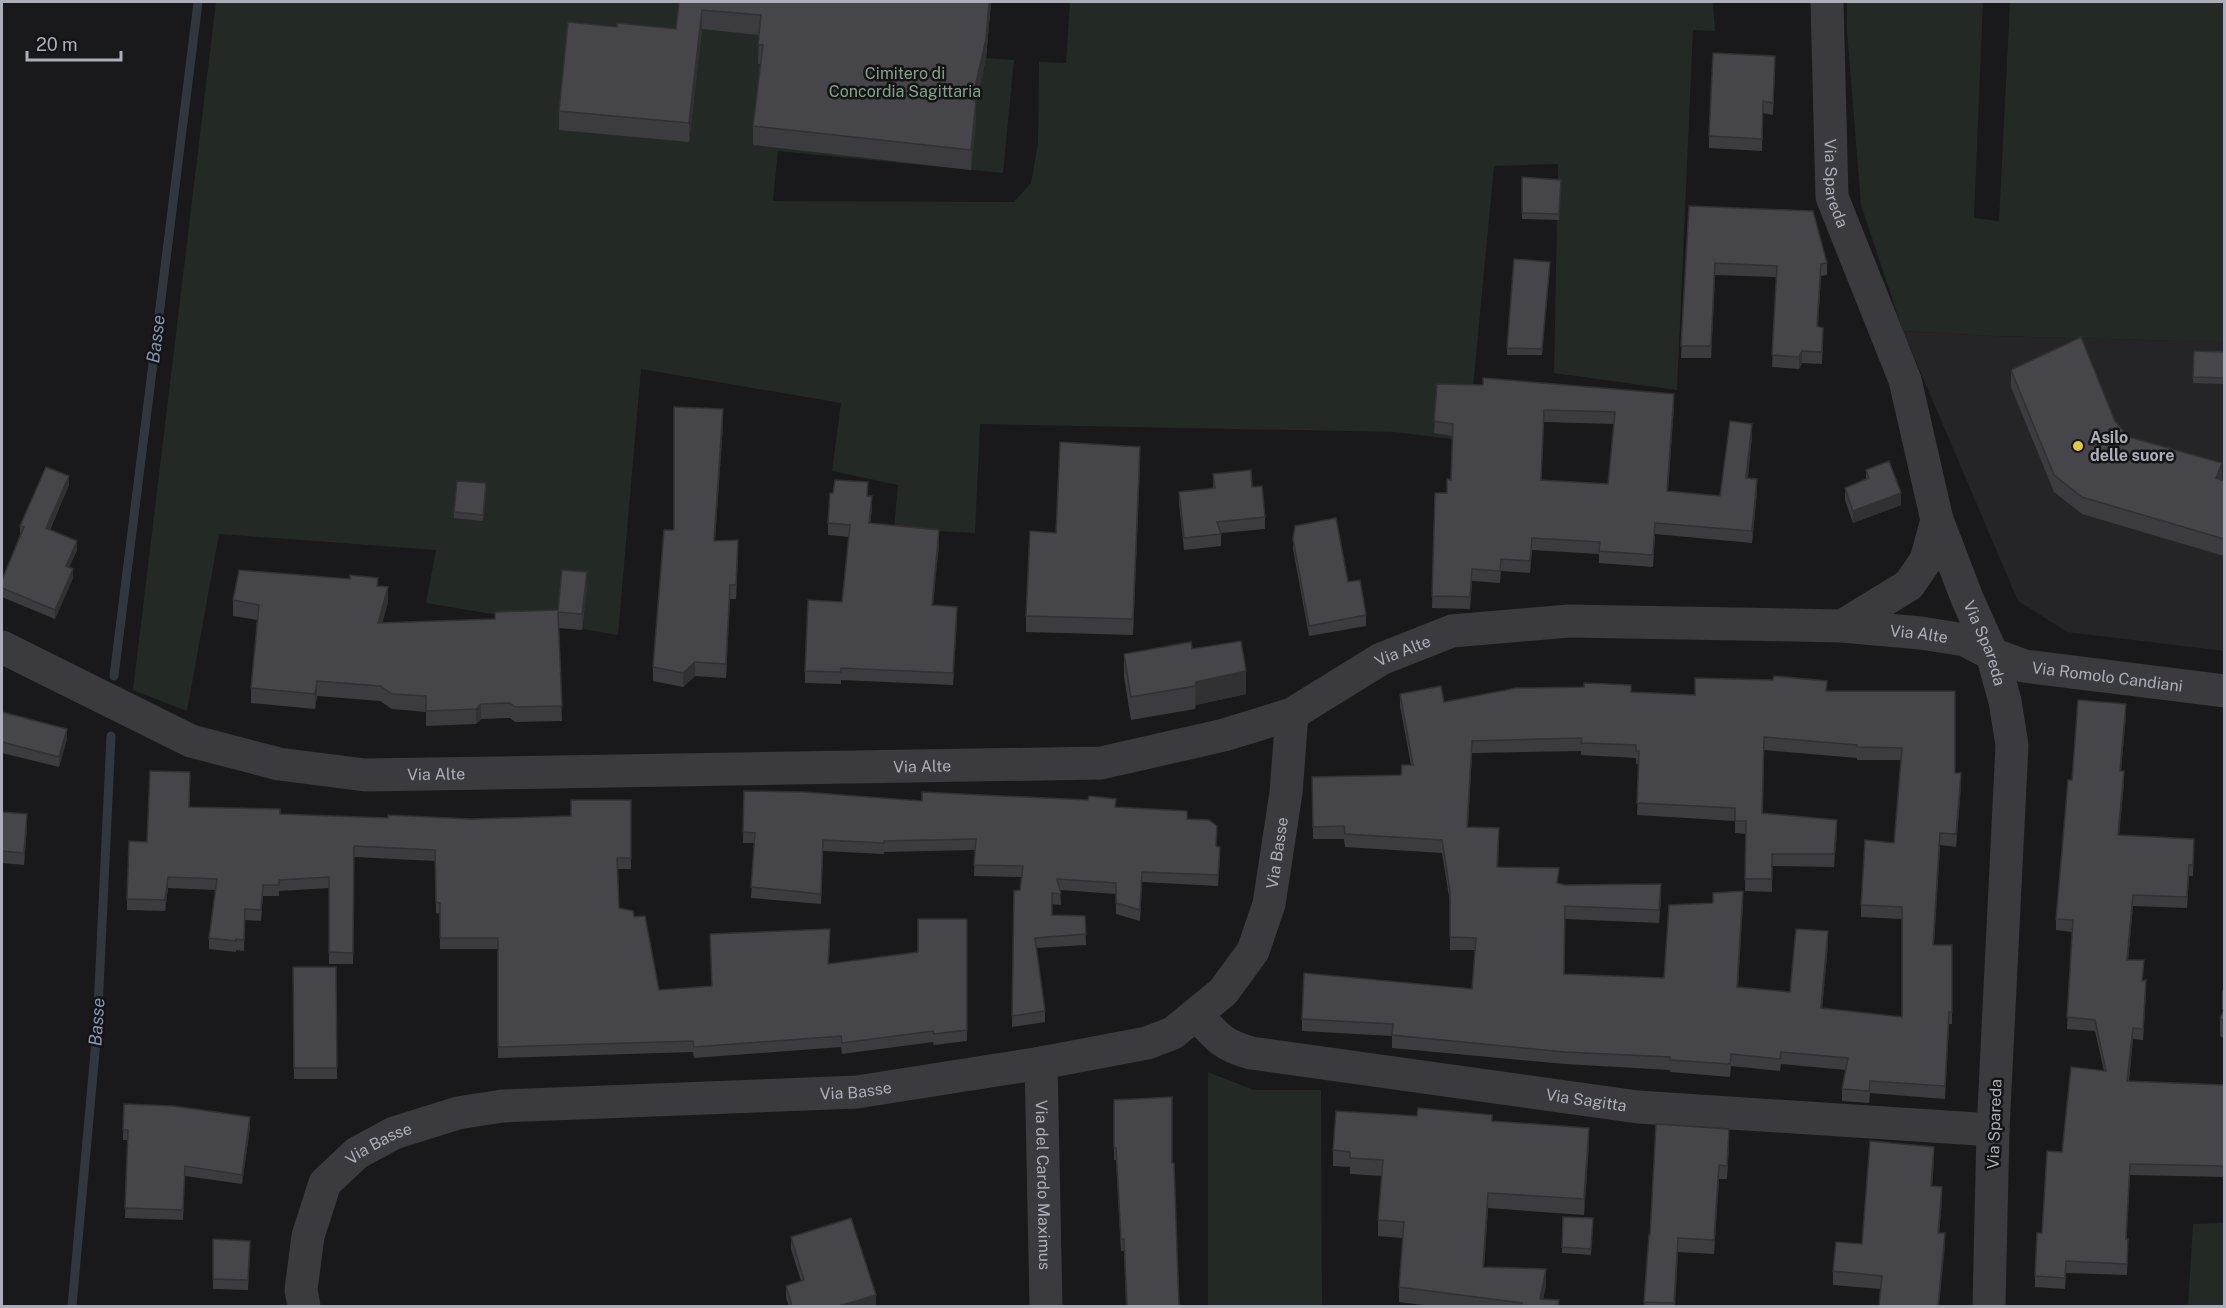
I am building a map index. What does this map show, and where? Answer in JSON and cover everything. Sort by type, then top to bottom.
[{"type":"street","name":"Via Spareda","points":[[1827,2],[1832,197],[1905,380],[1937,520],[1967,598],[1992,654],[2005,701],[2012,745],[1993,1130],[1989,1306]]},
{"type":"street","name":"Via Alte","points":[[1842,626],[1909,585],[1926,560],[1937,520]]},
{"type":"street","name":"Via Alte","points":[[2,647],[191,741],[279,764],[365,775],[1101,763],[1224,735],[1292,714],[1381,659],[1452,631],[1569,621],[1842,626],[1921,633],[1965,640],[1992,654]]},
{"type":"street","name":"Via Romolo Candiani","points":[[1992,654],[2024,666],[2224,691]]},
{"type":"street","name":"Via Basse","points":[[304,1306],[301,1290],[308,1236],[325,1183],[357,1153],[394,1133],[458,1113],[502,1106],[856,1092],[1041,1063],[1147,1043],[1173,1033],[1223,992],[1253,951],[1269,904],[1286,793],[1292,714]]},
{"type":"street","name":"Via Sagitta","points":[[1197,1015],[1220,1041],[1233,1048],[1251,1053],[1638,1107],[1993,1130]]},
{"type":"street","name":"Via del Cardo Maximus","points":[[1041,1063],[1046,1306]]},
{"type":"shaded area","points":[[1903,331],[1994,336],[2224,342],[2224,651],[2067,632],[2018,601]]},
{"type":"green space","name":"Cimitero di Concordia Sagittaria","points":[[216,2],[991,2],[986,58],[1014,60],[1003,173],[778,151],[773,201],[1014,202],[1031,183],[1038,144],[1039,62],[1066,63],[1070,2],[1713,2],[1715,31],[1693,30],[1677,390],[1554,373],[1558,164],[1494,166],[1468,441],[1395,432],[980,424],[975,533],[894,529],[898,485],[832,471],[841,403],[641,369],[618,635],[426,603],[436,550],[219,534],[187,711],[133,690]]},
{"type":"green space","points":[[1847,2],[1983,2],[1974,218],[1999,221],[2010,2],[2224,2],[2224,342],[1994,336],[1903,331],[1861,205],[1847,31]]},
{"type":"green space","points":[[1208,1072],[1254,1090],[1321,1090],[1322,1306],[1208,1306]]},
{"type":"green space","points":[[2224,1223],[2224,1306],[2188,1306],[2193,1224]]},
{"type":"building","points":[[679,2],[989,2],[986,39],[972,100],[976,101],[971,150],[753,126],[763,45],[758,45],[761,15],[702,10],[689,123],[559,111],[568,22],[617,27],[617,23],[676,29]]},
{"type":"building","points":[[1713,53],[1775,56],[1773,103],[1763,101],[1762,139],[1709,136]]},
{"type":"building","points":[[1522,177],[1561,180],[1559,214],[1522,213]]},
{"type":"building","points":[[1689,206],[1813,211],[1827,263],[1821,264],[1817,326],[1823,328],[1822,352],[1802,351],[1799,357],[1772,355],[1777,266],[1715,263],[1711,346],[1681,346]]},
{"type":"building","points":[[1514,259],[1550,262],[1542,349],[1507,348]]},
{"type":"building","name":"Asilo delle suore","points":[[2081,337],[2115,421],[2129,437],[2222,463],[2216,478],[2224,481],[2224,539],[2082,497],[2054,475],[2011,370]]},
{"type":"building","points":[[2194,351],[2224,352],[2224,378],[2193,377]]},
{"type":"building","points":[[1483,378],[1674,394],[1667,491],[1720,496],[1730,421],[1752,424],[1746,478],[1757,479],[1752,531],[1655,523],[1653,555],[1599,551],[1600,542],[1532,538],[1530,561],[1501,559],[1500,571],[1472,569],[1470,597],[1432,596],[1435,493],[1447,493],[1447,479],[1451,480],[1453,424],[1434,421],[1437,384],[1483,385]],"holes":[[[1544,410],[1615,412],[1608,484],[1541,480]]]},
{"type":"building","points":[[674,407],[723,409],[714,541],[738,540],[736,585],[730,585],[726,664],[695,662],[683,673],[653,667],[664,530],[674,530]]},
{"type":"building","points":[[1060,442],[1140,447],[1133,619],[1026,616],[1030,531],[1056,533]]},
{"type":"building","points":[[1889,461],[1901,493],[1853,511],[1845,488],[1869,478],[1866,470]]},
{"type":"building","points":[[46,467],[69,476],[46,528],[77,541],[66,566],[73,569],[55,610],[2,588],[2,580],[24,527],[20,526]]},
{"type":"building","points":[[1251,470],[1252,487],[1262,486],[1265,517],[1217,522],[1221,534],[1184,538],[1179,492],[1215,488],[1213,474]]},
{"type":"building","points":[[835,480],[868,482],[867,496],[872,496],[869,523],[939,530],[932,605],[957,607],[953,673],[841,668],[841,672],[805,671],[808,600],[842,602],[850,525],[828,523],[830,493],[833,493]]},
{"type":"building","points":[[457,481],[486,483],[483,515],[454,512]]},
{"type":"building","points":[[1336,518],[1348,582],[1360,580],[1366,615],[1309,626],[1293,539],[1295,526]]},
{"type":"building","points":[[239,570],[350,579],[350,575],[378,578],[377,586],[388,587],[378,623],[495,619],[495,612],[558,610],[562,570],[587,572],[582,614],[558,612],[562,706],[515,707],[510,703],[481,704],[476,709],[426,711],[426,696],[392,694],[380,686],[317,681],[315,694],[251,688],[259,605],[233,600]]},
{"type":"building","points":[[1241,641],[1246,671],[1196,682],[1195,686],[1131,697],[1124,654],[1191,642],[1192,649]]},
{"type":"building","points":[[1774,676],[1827,681],[1826,691],[1955,691],[1955,773],[1961,773],[1956,834],[1940,833],[1933,945],[1952,945],[1952,1012],[1949,1012],[1945,1086],[1870,1081],[1869,1091],[1842,1089],[1848,1058],[1781,1052],[1780,1059],[1731,1054],[1730,1064],[1670,1060],[1670,1057],[1565,1052],[1392,1035],[1393,1024],[1302,1019],[1304,973],[1472,989],[1476,938],[1450,937],[1450,891],[1442,840],[1345,834],[1344,826],[1313,827],[1312,777],[1401,775],[1402,765],[1413,765],[1400,694],[1441,686],[1444,702],[1516,688],[1584,687],[1584,683],[1631,685],[1631,692],[1695,695],[1695,678],[1773,680]],"holes":[[[1764,737],[1857,745],[1857,747],[1902,748],[1894,843],[1865,840],[1861,905],[1902,907],[1902,1017],[1821,1008],[1828,931],[1796,929],[1790,992],[1737,987],[1743,891],[1713,893],[1713,903],[1669,905],[1664,978],[1564,974],[1565,906],[1659,910],[1661,884],[1565,885],[1557,883],[1559,868],[1497,867],[1499,828],[1467,827],[1472,741],[1582,738],[1581,743],[1636,745],[1636,751],[1639,751],[1637,803],[1735,808],[1735,821],[1746,821],[1745,879],[1772,879],[1772,854],[1834,854],[1837,820],[1762,813]]]},
{"type":"building","points":[[2078,700],[2126,704],[2120,771],[2124,771],[2118,835],[2194,839],[2193,865],[2189,865],[2187,897],[2133,895],[2127,960],[2144,960],[2142,981],[2146,980],[2143,1029],[2133,1028],[2127,1081],[2224,1085],[2224,1166],[2130,1164],[2127,1264],[2066,1261],[2065,1278],[2035,1276],[2037,1233],[2042,1233],[2047,1151],[2062,1152],[2071,1067],[2106,1071],[2095,1020],[2067,1017],[2073,920],[2056,919],[2068,780],[2072,780]]},
{"type":"building","points":[[2,712],[67,729],[59,757],[2,742]]},
{"type":"building","points":[[150,771],[190,772],[189,807],[280,809],[280,814],[388,818],[388,815],[471,819],[571,816],[571,800],[631,800],[631,858],[617,858],[619,908],[633,911],[634,917],[645,916],[659,990],[712,986],[710,934],[830,929],[828,964],[918,952],[918,919],[967,919],[967,1030],[934,1034],[933,1031],[842,1043],[841,1036],[694,1047],[693,1041],[498,1047],[498,938],[440,938],[440,903],[436,902],[435,850],[354,846],[353,953],[329,952],[329,877],[279,880],[279,885],[263,885],[261,910],[245,909],[244,940],[209,938],[217,879],[168,877],[165,900],[127,899],[129,841],[147,842]]},
{"type":"building","points":[[744,791],[804,792],[922,801],[922,792],[1088,800],[1089,796],[1116,799],[1115,807],[1187,811],[1187,819],[1209,820],[1217,826],[1216,846],[1220,847],[1218,875],[1142,872],[1140,910],[1116,903],[1116,883],[1057,879],[1061,894],[1052,893],[1052,915],[1085,916],[1086,934],[1035,938],[1045,1011],[1012,1016],[1014,891],[1020,890],[1023,866],[974,865],[976,839],[884,841],[884,843],[823,840],[821,894],[751,887],[755,833],[743,832]]},
{"type":"building","points":[[2,812],[27,814],[24,853],[2,851]]},
{"type":"building","points":[[293,967],[336,967],[337,1068],[294,1068]]},
{"type":"building","points":[[1172,1097],[1172,1163],[1174,1163],[1179,1306],[1127,1306],[1124,1239],[1121,1239],[1116,1148],[1114,1148],[1114,1100]]},
{"type":"building","points":[[124,1104],[173,1106],[250,1117],[242,1175],[185,1166],[183,1210],[125,1208],[128,1130],[123,1130]]},
{"type":"building","points":[[1418,1108],[1492,1115],[1492,1121],[1589,1128],[1584,1199],[1488,1193],[1483,1267],[1546,1269],[1540,1299],[1559,1300],[1558,1306],[1522,1306],[1522,1303],[1399,1287],[1404,1222],[1378,1220],[1383,1160],[1350,1158],[1350,1152],[1333,1150],[1336,1111],[1417,1116]]},
{"type":"building","points":[[1656,1124],[1729,1129],[1727,1166],[1719,1165],[1714,1240],[1678,1238],[1674,1303],[1644,1302]]},
{"type":"building","points":[[1870,1141],[1934,1147],[1931,1186],[1942,1187],[1938,1233],[1945,1233],[1938,1306],[1879,1306],[1882,1276],[1833,1271],[1836,1242],[1862,1244]]},
{"type":"building","points":[[1563,1217],[1593,1218],[1591,1249],[1562,1247]]},
{"type":"building","points":[[851,1218],[876,1295],[839,1306],[792,1306],[786,1286],[804,1280],[791,1237]]},
{"type":"building","points":[[213,1239],[250,1241],[248,1280],[213,1279]]},
{"type":"waterway","name":"Basse","points":[[114,676],[198,2]]},
{"type":"waterway","name":"Basse","points":[[72,1306],[97,1030],[111,736]]},
{"type":"place","name":"Asilo delle suore","points":[[2078,446]]}]
